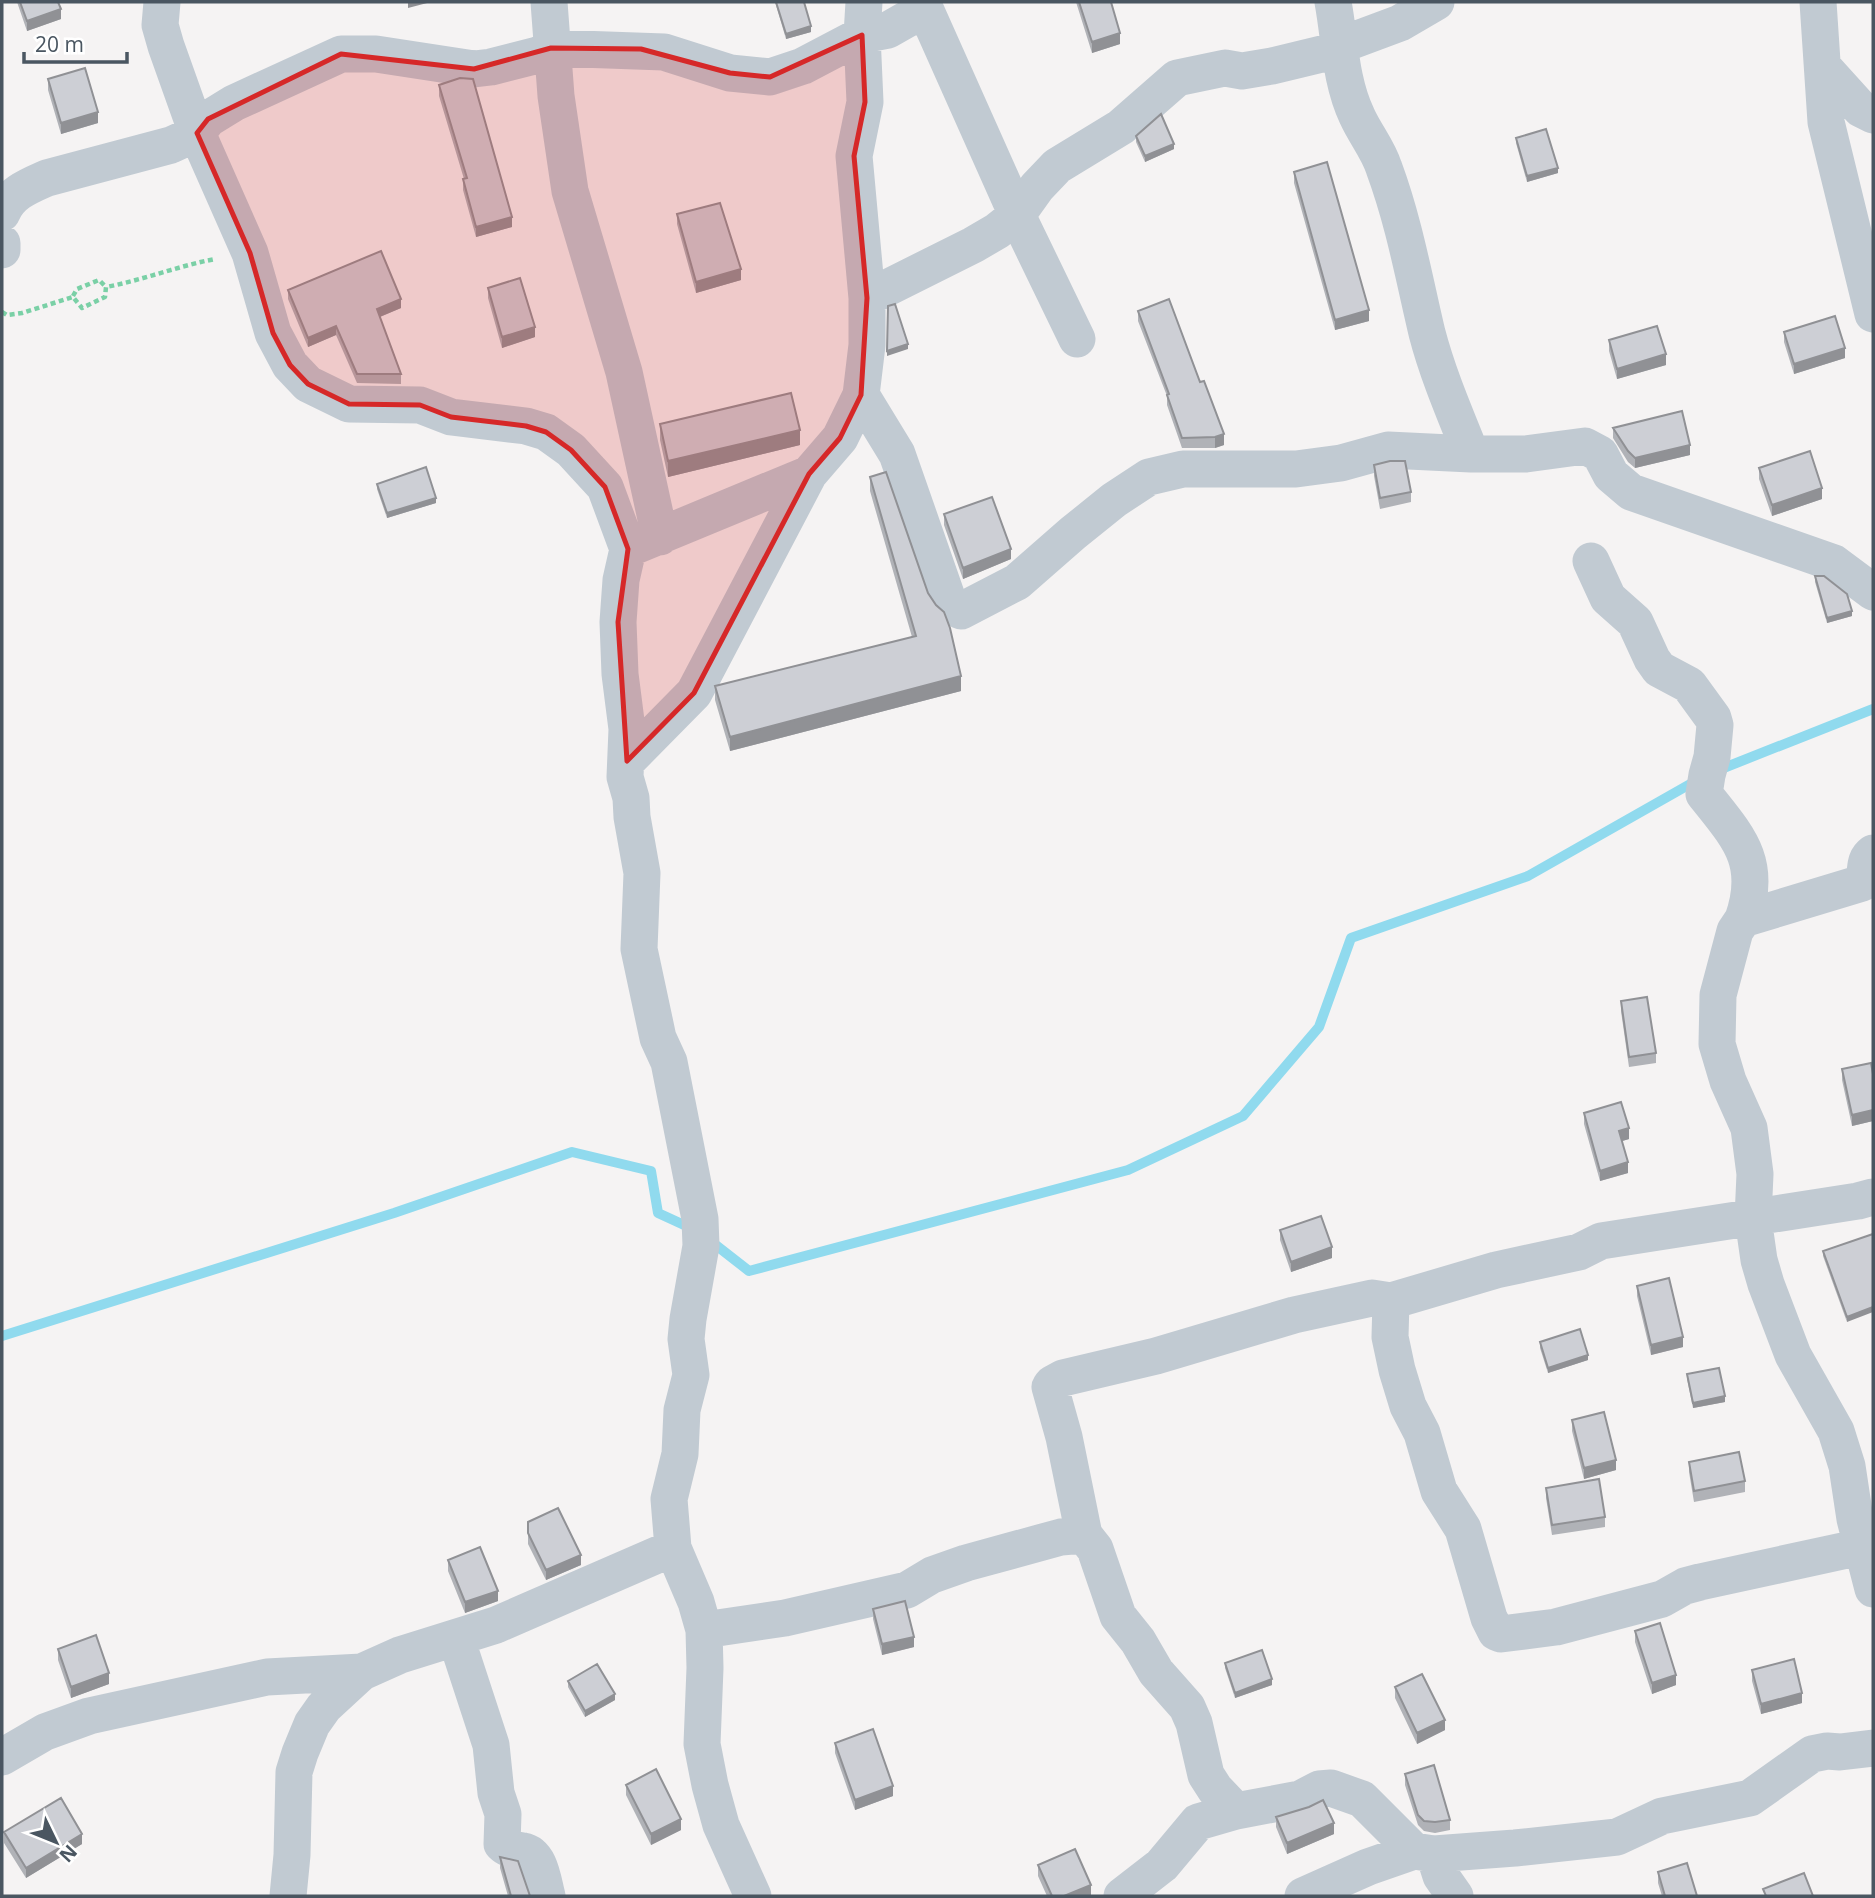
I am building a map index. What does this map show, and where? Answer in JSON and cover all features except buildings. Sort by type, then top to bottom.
[{"type":"street","points":[[162,2],[160,25],[197,133],[250,253],[273,333],[290,365],[308,384],[349,404],[420,405],[451,417],[526,426],[546,432],[571,450],[605,487],[644,543]]},
{"type":"street","points":[[549,2],[551,48],[570,191],[624,372],[644,543]]},
{"type":"street","points":[[1333,2],[1341,45],[1341,67],[1349,94],[1357,116],[1384,167],[1413,262],[1435,359],[1471,454]]},
{"type":"street","points":[[867,298],[997,231],[1017,215],[1037,187],[1057,166],[1121,127],[1177,78],[1225,68],[1242,71],[1330,52],[1341,45],[1400,23],[1436,2]]},
{"type":"street","points":[[1818,2],[1826,122],[1873,314]]},
{"type":"street","points":[[863,18],[888,30],[924,6],[1017,215],[1077,339]]},
{"type":"street","points":[[2,213],[5,204],[15,194],[47,178],[171,145],[197,133],[208,119],[233,103],[341,54],[376,54],[474,69],[538,55],[551,48],[664,51],[730,73],[770,77],[803,66],[863,18]]},
{"type":"street","points":[[627,761],[694,693],[809,474],[840,438],[861,395],[867,345],[867,298],[854,156],[864,102],[863,18]]},
{"type":"street","points":[[1823,67],[1861,109],[1873,115]]},
{"type":"street","points":[[2,243],[2,250]]},
{"type":"street","points":[[861,395],[897,454],[948,600],[953,607],[961,611],[1017,582],[1114,500],[1149,477],[1183,469],[1296,469],[1341,463],[1388,450],[1526,454],[1585,446],[1600,454],[1611,475],[1631,492],[1834,563],[1873,592]]},
{"type":"street","points":[[753,1896],[721,1825],[702,1744],[704,1630],[692,1591],[673,1548],[669,1499],[680,1454],[682,1410],[691,1375],[687,1329],[701,1246],[701,1219],[669,1062],[658,1038],[639,949],[642,873],[631,798],[625,777],[627,729],[620,674],[618,622],[621,580],[644,543],[809,474]]},
{"type":"street","points":[[1591,561],[1608,598],[1635,622],[1659,669],[1689,685],[1713,718],[1715,725],[1704,794],[1739,838],[1751,880],[1750,898],[1744,919],[1735,931],[1718,995],[1716,1016],[1720,1056],[1749,1128],[1755,1174],[1753,1218],[1759,1260],[1786,1340],[1836,1431],[1847,1466],[1855,1519],[1873,1589]]},
{"type":"street","points":[[1744,919],[1862,883],[1866,861],[1873,853]]},
{"type":"street","points":[[1236,1811],[1206,1775],[1194,1723],[1187,1707],[1156,1672],[1143,1647],[1118,1616],[1095,1549],[1084,1535],[1064,1437],[1050,1387],[1052,1384],[1063,1378],[1156,1356],[1294,1315],[1372,1298],[1391,1301],[1496,1270],[1580,1252],[1601,1241],[1858,1202],[1873,1197]]},
{"type":"street","points":[[1391,1301],[1390,1336],[1408,1406],[1422,1433],[1439,1491],[1463,1529],[1489,1618],[1501,1634],[1556,1627],[1662,1600],[1685,1586],[1700,1582],[1861,1547]]},
{"type":"street","points":[[704,1630],[785,1618],[907,1590],[932,1575],[966,1563],[1051,1539],[1084,1535]]},
{"type":"street","points":[[288,1896],[294,1772],[300,1753],[312,1724],[324,1707],[362,1672],[400,1655],[495,1625],[673,1548]]},
{"type":"street","points":[[456,1638],[491,1745],[496,1793],[503,1814],[502,1844],[509,1850],[528,1851],[531,1854],[539,1866],[547,1896]]},
{"type":"street","points":[[2,1757],[45,1732],[89,1716],[267,1677],[362,1672]]},
{"type":"street","points":[[1303,1896],[1368,1867],[1424,1853],[1616,1837],[1662,1816],[1750,1798],[1812,1754],[1873,1748]]},
{"type":"street","points":[[1122,1896],[1163,1864],[1198,1822],[1236,1811],[1300,1799],[1319,1789],[1331,1788],[1362,1799],[1372,1807],[1424,1853],[1455,1896]]},
{"type":"path","points":[[106,287],[128,283],[180,265],[250,253]]},
{"type":"path","points":[[2,312],[7,315],[23,313],[73,297],[77,289],[99,280],[106,287]]},
{"type":"path","points":[[73,297],[82,308],[105,297],[106,287]]},
{"type":"highlighted area","points":[[862,35],[865,102],[854,156],[867,298],[861,395],[840,438],[809,474],[694,693],[627,761],[618,622],[628,549],[605,487],[571,450],[546,432],[526,426],[451,417],[420,405],[349,404],[308,384],[290,365],[273,333],[250,253],[197,133],[208,119],[341,54],[474,69],[551,48],[641,49],[730,73],[770,77]]},
{"type":"waterway","points":[[1716,771],[1873,709]]},
{"type":"waterway","points":[[708,1239],[749,1271],[1128,1170],[1243,1116],[1319,1027],[1351,938],[1528,876],[1699,779]]},
{"type":"waterway","points":[[2,1336],[394,1213],[572,1152],[651,1171],[658,1213],[695,1230]]}]
